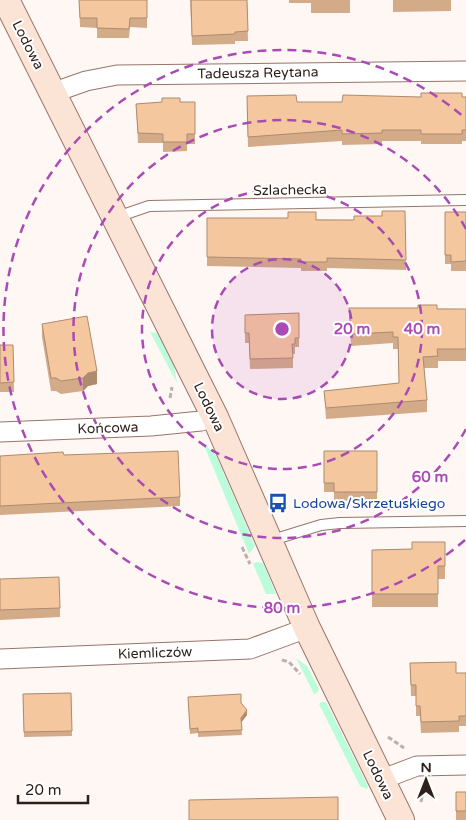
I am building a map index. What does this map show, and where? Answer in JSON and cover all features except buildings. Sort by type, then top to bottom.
[{"type":"street","name":"Lodowa","points":[[6,0],[215,417],[307,628],[380,780],[411,812]]},
{"type":"street","name":"Tadeusza Reytana","points":[[52,93],[86,81],[117,75],[466,71]]},
{"type":"street","name":"Końcowa","points":[[0,432],[151,426],[201,421],[215,417]]},
{"type":"street","name":"Kiemliczów","points":[[0,659],[250,649],[307,628]]},
{"type":"street","points":[[380,780],[418,766],[466,765]]},
{"type":"lane","name":"Szlachecka","points":[[116,218],[149,206],[466,200]]},
{"type":"lane","points":[[268,541],[321,525],[340,523],[466,521]]},
{"type":"path","points":[[411,812],[421,796],[425,782]]},
{"type":"green space","points":[[150,332],[157,333],[174,366],[177,383]]},
{"type":"green space","points":[[203,443],[216,455],[255,546],[249,554]]},
{"type":"green space","points":[[256,562],[263,563],[276,594],[266,594],[253,564]]},
{"type":"green space","points":[[296,658],[307,666],[319,689],[317,693],[314,694]]},
{"type":"green space","points":[[326,702],[368,786],[367,789],[360,786],[319,704]]},
{"type":"place","name":"Lodowa/Skrzetuskiego","points":[[278,503]]}]
